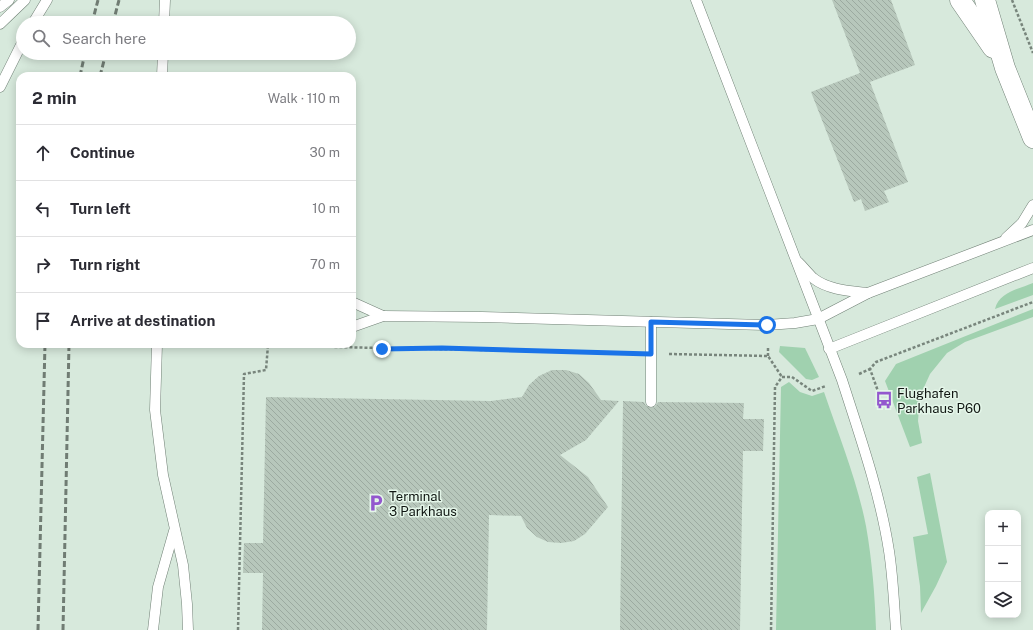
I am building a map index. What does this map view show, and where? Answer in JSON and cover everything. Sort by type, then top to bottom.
[{"type":"street","points":[[960,0],[984,33],[1006,68]]},
{"type":"street","points":[[985,0],[1006,68],[1033,138]]},
{"type":"lane","points":[[0,6],[9,0]]},
{"type":"lane","points":[[0,24],[25,0]]},
{"type":"lane","points":[[37,16],[47,0]]},
{"type":"lane","points":[[164,16],[165,0]]},
{"type":"lane","points":[[696,1],[842,380],[864,452],[883,523],[891,565],[896,630]]},
{"type":"lane","points":[[0,87],[16,55]]},
{"type":"lane","points":[[162,72],[163,60]]},
{"type":"lane","points":[[1000,243],[1022,223],[1033,205]]},
{"type":"lane","points":[[356,326],[383,316],[482,317],[767,325],[795,323],[818,319],[868,293],[1033,230]]},
{"type":"lane","points":[[795,259],[814,278],[824,285],[837,289],[868,293]]},
{"type":"lane","points":[[829,348],[1020,274],[1033,267]]},
{"type":"lane","points":[[356,304],[383,316]]},
{"type":"lane","points":[[651,322],[651,402]]},
{"type":"lane","points":[[157,348],[156,410],[164,476],[183,565],[188,630]]},
{"type":"lane","points":[[153,630],[158,587],[175,529]]},
{"type":"path","points":[[1012,0],[1033,53]]},
{"type":"path","points":[[879,394],[870,369],[876,362],[1033,302]]},
{"type":"path","points":[[238,630],[244,374],[266,370],[268,348]]},
{"type":"path","points":[[354,348],[442,348],[768,356]]},
{"type":"path","points":[[768,348],[768,356],[782,376],[792,377],[812,391],[820,388]]},
{"type":"path","points":[[771,630],[775,387],[782,376]]},
{"type":"green space","points":[[1033,283],[1033,295],[995,309],[997,303],[1005,295]]},
{"type":"green space","points":[[1033,309],[1033,317],[965,342],[947,353],[930,374],[920,396],[918,421],[922,443],[910,447],[885,381],[896,364]]},
{"type":"green space","points":[[780,346],[805,348],[819,377],[812,380],[806,379],[779,352]]},
{"type":"green space","points":[[789,382],[800,392],[812,396],[824,392],[842,442],[858,492],[866,526],[873,578],[876,630],[776,630],[781,387]]},
{"type":"green space","points":[[930,473],[947,562],[921,613],[920,586],[913,537],[928,534],[917,477]]},
{"type":"building","points":[[832,0],[891,0],[915,65],[870,82],[908,182],[884,191],[889,202],[865,211],[861,199],[854,202],[811,92],[860,73]]},
{"type":"building","name":"Terminal 3 Parkhaus","points":[[552,370],[566,370],[579,374],[589,383],[601,400],[619,401],[586,440],[560,455],[588,477],[608,507],[585,534],[574,541],[561,543],[548,542],[537,537],[527,528],[521,516],[489,515],[487,630],[262,630],[263,573],[243,573],[244,543],[263,543],[266,397],[491,401],[522,397],[529,385],[539,376]]},
{"type":"building","points":[[623,401],[644,402],[646,406],[651,408],[655,407],[658,402],[744,403],[743,419],[764,419],[763,451],[743,451],[740,630],[620,630]]},
{"type":"railway","points":[[94,16],[98,0]]},
{"type":"railway","points":[[115,16],[119,0]]},
{"type":"railway","points":[[81,72],[83,60]]},
{"type":"railway","points":[[101,72],[104,60]]},
{"type":"railway","points":[[38,630],[45,348]]},
{"type":"railway","points":[[63,630],[69,348]]},
{"type":"place","name":"Flughafen Parkhaus P60","points":[[884,400]]},
{"type":"place","name":"Terminal 3 Parkhaus","points":[[376,503]]},
{"type":"route","points":[[382,349],[442,348],[651,354],[651,322],[767,325]]}]
